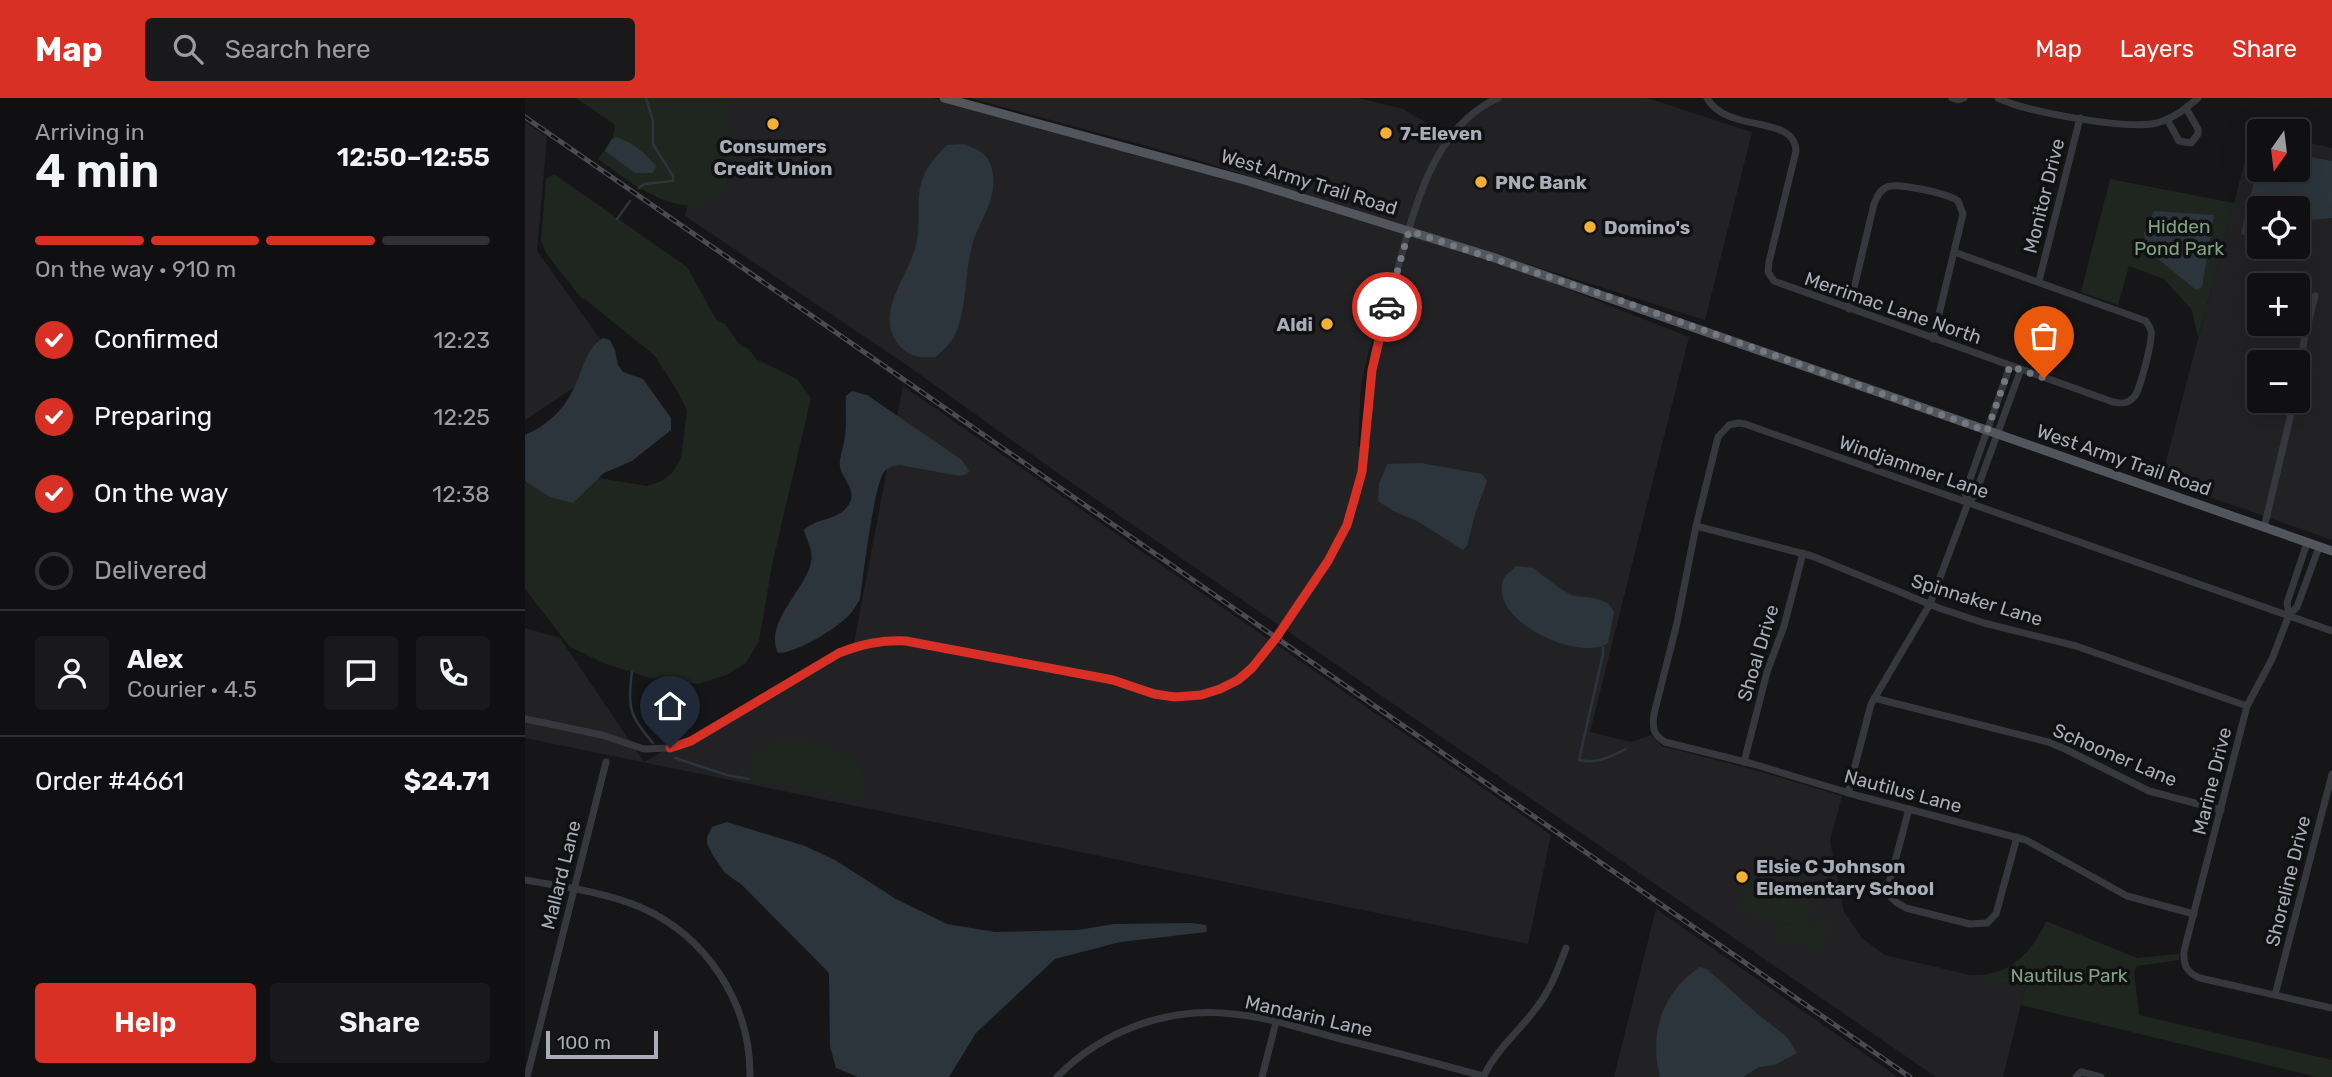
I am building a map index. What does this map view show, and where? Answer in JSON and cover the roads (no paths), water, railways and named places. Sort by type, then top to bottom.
[{"type":"main road","name":"West Army Trail Road","points":[[944,98],[1227,175],[1409,231],[1616,299],[2332,551]]},
{"type":"street","points":[[525,719],[602,735],[644,749],[670,748],[691,741],[839,653],[862,644],[885,640],[906,641],[1113,680],[1154,694],[1175,697],[1201,695],[1238,680],[1252,668],[1276,638],[1328,561],[1349,518],[1362,472],[1374,359],[1409,231],[1426,181],[1449,139],[1486,103],[1498,98]]},
{"type":"street","name":"Merrimac Lane North","points":[[1707,98],[1712,106],[1738,121],[1785,131],[1796,144],[1769,262],[1770,276],[1779,284],[2113,402],[2128,402],[2133,399],[2151,337],[2146,321],[2039,281]]},
{"type":"street","points":[[1952,98],[1964,98]]},
{"type":"street","points":[[1997,98],[2017,105],[2080,118],[2134,125],[2167,119],[2198,98]]},
{"type":"street","points":[[2167,119],[2179,141],[2191,143],[2198,134],[2198,129],[2186,108]]},
{"type":"street","name":"Monitor Drive","points":[[2039,281],[2080,118]]},
{"type":"street","points":[[1849,309],[1876,198],[1881,191],[1894,185],[1956,198],[1963,214],[1933,339]]},
{"type":"street","points":[[1954,252],[2039,281]]},
{"type":"street","points":[[2303,350],[2315,296]]},
{"type":"street","points":[[1992,432],[2010,366]]},
{"type":"street","points":[[1848,793],[1868,711],[1930,604],[1968,503],[1965,493],[2021,369]]},
{"type":"street","points":[[2265,528],[2291,413]]},
{"type":"street","name":"Windjammer Lane","points":[[1664,674],[1696,526],[1719,437],[1729,425],[1739,423],[2332,631]]},
{"type":"street","name":"Spinnaker Lane","points":[[1696,526],[1803,553],[1984,623],[2076,646],[2247,706]]},
{"type":"street","name":"Marine Drive","points":[[2289,615],[2287,603],[2308,542]]},
{"type":"street","name":"Marine Drive","points":[[2276,995],[2200,978],[2190,972],[2183,961],[2247,706],[2273,659],[2289,615],[2297,607],[2319,547]]},
{"type":"street","name":"Shoal Drive","points":[[1744,762],[1767,672],[1784,626],[1803,553]]},
{"type":"street","name":"Nautilus Lane","points":[[1664,674],[1653,722],[1658,737],[1669,743],[2017,837],[2127,896],[2194,914]]},
{"type":"street","name":"Schooner Lane","points":[[1874,698],[2048,742],[2149,791],[2221,810]]},
{"type":"street","name":"Mallard Lane","points":[[527,1077],[605,762]]},
{"type":"street","name":"Shoreline Drive","points":[[2276,995],[2332,775]]},
{"type":"street","points":[[1909,809],[1890,880],[1891,897],[1906,908],[1970,924],[1987,923],[1996,914],[2017,837]]},
{"type":"street","points":[[525,880],[617,899],[642,908],[664,919],[698,947],[730,990],[745,1034],[750,1077]]},
{"type":"street","points":[[1483,1076],[1505,1041],[1537,1008],[1552,986],[1566,948]]},
{"type":"street","points":[[2276,995],[2332,1008]]},
{"type":"street","name":"Mandarin Lane","points":[[1057,1077],[1098,1044],[1137,1026],[1167,1017],[1199,1013],[1230,1013],[1276,1022],[1483,1076]]},
{"type":"street","points":[[1262,1077],[1276,1022]]},
{"type":"street","points":[[2077,1077],[2081,1072],[2101,1077]]},
{"type":"waterway","points":[[639,188],[644,184],[673,181],[673,176],[653,144],[653,121],[646,98]]},
{"type":"waterway","points":[[617,219],[630,201]]},
{"type":"waterway","points":[[1603,647],[1579,760],[1598,760],[1626,749]]},
{"type":"waterway","points":[[632,672],[632,711],[639,726],[653,743]]},
{"type":"waterway","points":[[675,758],[748,779]]},
{"type":"railway","points":[[525,117],[1910,1077]]},
{"type":"place","name":"Consumers Credit Union","points":[[773,124]]},
{"type":"place","name":"7-Eleven","points":[[1386,133]]},
{"type":"place","name":"PNC Bank","points":[[1481,182]]},
{"type":"place","name":"Domino's","points":[[1590,227]]},
{"type":"place","name":"Aldi","points":[[1327,324]]},
{"type":"place","name":"Elsie C Johnson Elementary School","points":[[1742,877]]},
{"type":"park label","name":"Hidden Pond Park","points":[[2179,237]]},
{"type":"park label","name":"Nautilus Park","points":[[2069,975]]}]
